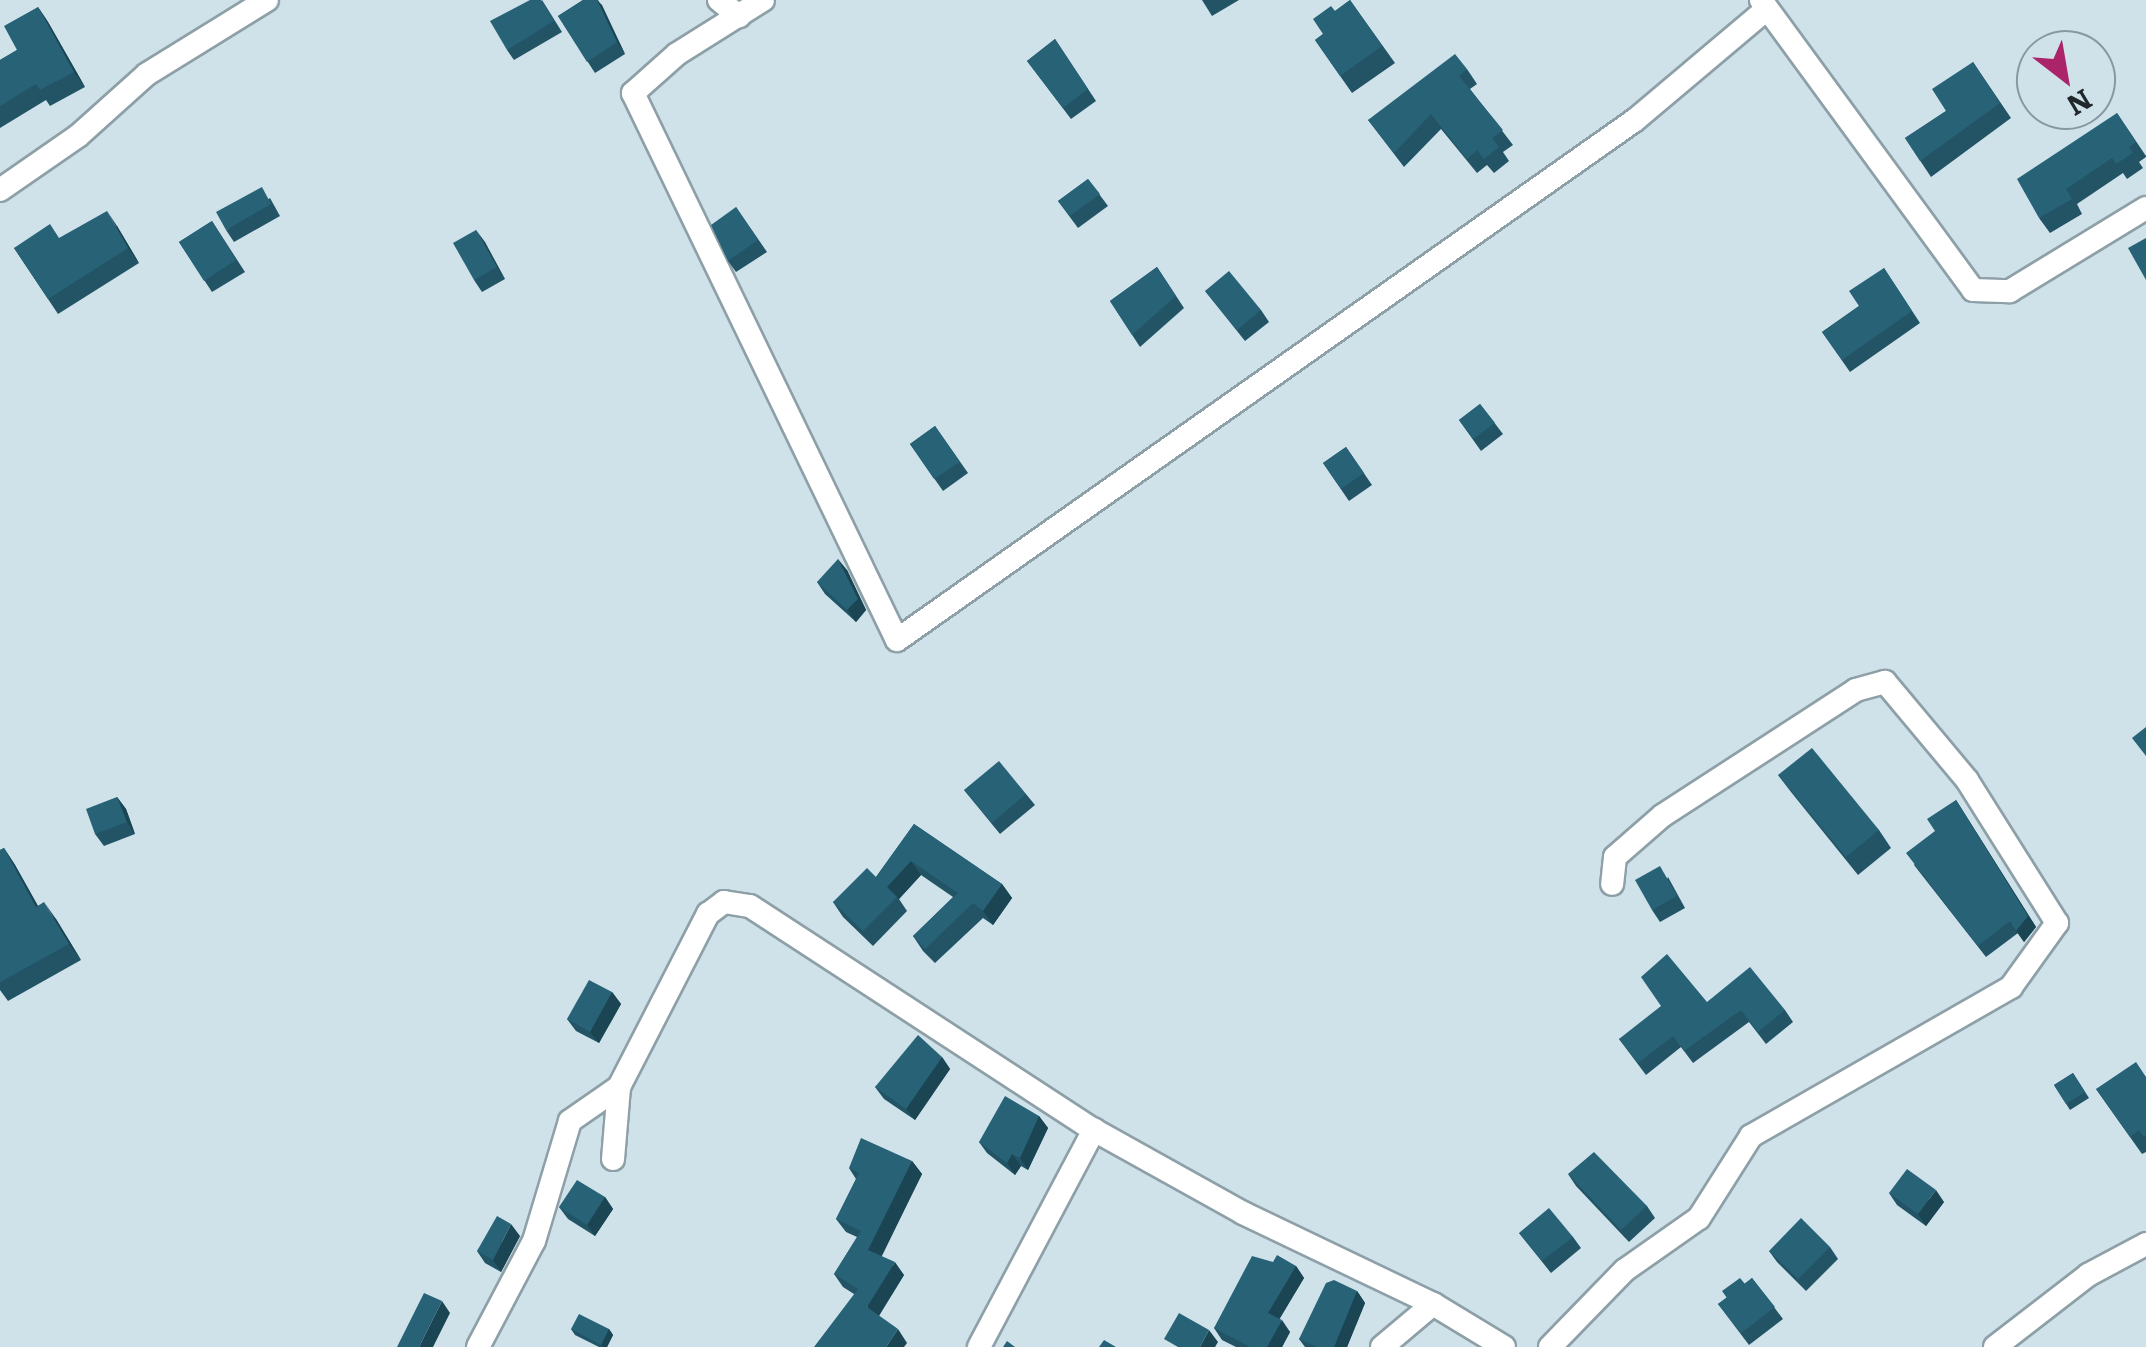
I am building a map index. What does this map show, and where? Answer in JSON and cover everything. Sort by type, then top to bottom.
[{"type":"street","points":[[0,190],[78,136],[147,74],[267,0]]},
{"type":"street","points":[[719,0],[739,16]]},
{"type":"street","points":[[763,0],[677,54],[633,93],[897,640],[1635,120],[1764,4],[1973,290],[2010,291],[2146,208]]},
{"type":"street","points":[[1550,1347],[1625,1270],[1699,1218],[1751,1136],[2012,986],[2057,923],[1968,780],[1886,682],[1856,690],[1662,816],[1615,857],[1612,884]]},
{"type":"street","points":[[612,1160],[618,1088],[708,914],[724,902],[750,906],[1094,1130],[1243,1213],[1433,1304],[1504,1347]]},
{"type":"street","points":[[478,1347],[534,1241],[570,1121],[618,1088]]},
{"type":"street","points":[[979,1347],[1094,1130]]},
{"type":"street","points":[[1995,1347],[2088,1276],[2146,1244]]},
{"type":"street","points":[[1382,1347],[1433,1304]]},
{"type":"building","points":[[530,0],[541,0],[554,21],[507,50],[490,21]]},
{"type":"building","points":[[583,0],[597,0],[617,42],[587,62],[558,16]]},
{"type":"building","points":[[1350,0],[1382,46],[1340,76],[1315,40],[1323,34],[1313,19],[1331,6],[1335,11]]},
{"type":"building","points":[[38,7],[74,72],[40,90],[36,84],[0,106],[0,60],[17,50],[4,26]]},
{"type":"building","points":[[1055,39],[1088,89],[1063,108],[1027,61]]},
{"type":"building","points":[[1455,54],[1467,69],[1459,76],[1503,130],[1492,138],[1499,147],[1484,159],[1477,150],[1467,159],[1431,114],[1394,153],[1368,120]]},
{"type":"building","points":[[1973,62],[2000,103],[1920,161],[1905,138],[1946,111],[1932,89]]},
{"type":"building","points":[[2116,114],[2136,142],[2129,147],[2133,153],[2116,164],[2112,158],[2066,189],[2072,199],[2039,218],[2017,179],[2091,130],[2116,130]]},
{"type":"building","points":[[1088,179],[1100,194],[1070,216],[1058,201]]},
{"type":"building","points":[[262,187],[271,204],[226,230],[216,212]]},
{"type":"building","points":[[736,207],[758,240],[728,261],[711,225]]},
{"type":"building","points":[[107,211],[128,248],[48,299],[14,248],[50,224],[59,238]]},
{"type":"building","points":[[212,221],[236,260],[204,281],[179,242]]},
{"type":"building","points":[[476,230],[497,267],[474,280],[453,243]]},
{"type":"building","points":[[2146,238],[2146,280],[2128,248]]},
{"type":"building","points":[[1157,267],[1176,296],[1132,335],[1110,301]]},
{"type":"building","points":[[1884,268],[1912,311],[1842,360],[1822,332],[1859,306],[1849,291]]},
{"type":"building","points":[[1229,271],[1261,310],[1237,330],[1205,291]]},
{"type":"building","points":[[1480,404],[1495,423],[1473,439],[1459,420]]},
{"type":"building","points":[[935,426],[960,462],[934,479],[910,444]]},
{"type":"building","points":[[1346,447],[1364,473],[1341,489],[1323,463]]},
{"type":"building","points":[[838,559],[858,599],[847,610],[817,582]]},
{"type":"building","points":[[2146,727],[2146,756],[2132,738]]},
{"type":"building","points":[[1812,748],[1879,830],[1846,857],[1778,775]]},
{"type":"building","points":[[999,761],[1026,794],[992,823],[964,790]]},
{"type":"building","points":[[117,797],[127,822],[95,834],[86,809]]},
{"type":"building","points":[[1956,800],[2028,916],[2016,931],[2010,921],[1978,946],[1906,853],[1935,831],[1927,819]]},
{"type":"building","points":[[914,824],[1002,884],[983,911],[973,903],[925,949],[913,936],[958,893],[911,861],[887,887],[897,897],[863,931],[833,902],[867,868],[876,877]]},
{"type":"building","points":[[4,848],[36,907],[44,902],[69,944],[0,982],[0,850]]},
{"type":"building","points":[[1660,866],[1677,896],[1652,910],[1635,880]]},
{"type":"building","points":[[1667,954],[1707,1002],[1750,967],[1785,1010],[1758,1032],[1741,1010],[1684,1051],[1673,1036],[1638,1063],[1619,1039],[1661,1006],[1641,977]]},
{"type":"building","points":[[589,980],[612,992],[590,1032],[567,1019]]},
{"type":"building","points":[[918,1035],[942,1057],[906,1109],[875,1087]]},
{"type":"building","points":[[2136,1062],[2146,1077],[2144,1137],[2139,1130],[2130,1137],[2096,1089]]},
{"type":"building","points":[[2073,1073],[2085,1092],[2066,1104],[2054,1085]]},
{"type":"building","points":[[1005,1096],[1039,1116],[1020,1158],[1012,1154],[1007,1163],[979,1142]]},
{"type":"building","points":[[861,1138],[912,1161],[868,1250],[895,1262],[867,1307],[898,1329],[886,1347],[814,1347],[858,1289],[834,1274],[861,1231],[836,1219],[859,1173],[849,1168]]},
{"type":"building","points":[[1594,1152],[1647,1206],[1621,1230],[1568,1174]]},
{"type":"building","points":[[1907,1169],[1936,1190],[1918,1214],[1889,1193]]},
{"type":"building","points":[[577,1180],[605,1197],[587,1225],[559,1207]]},
{"type":"building","points":[[1549,1208],[1573,1237],[1542,1261],[1519,1233]]},
{"type":"building","points":[[497,1216],[511,1224],[493,1260],[477,1251]]},
{"type":"building","points":[[1801,1218],[1830,1247],[1798,1279],[1769,1251]]},
{"type":"building","points":[[1277,1255],[1296,1266],[1268,1313],[1282,1320],[1267,1347],[1250,1347],[1214,1328],[1252,1256],[1273,1262]]},
{"type":"building","points":[[1740,1278],[1745,1284],[1752,1278],[1775,1307],[1741,1333],[1718,1304],[1727,1298],[1722,1291]]},
{"type":"building","points":[[1334,1280],[1357,1291],[1334,1347],[1317,1347],[1299,1339],[1326,1283]]},
{"type":"building","points":[[424,1293],[442,1301],[419,1347],[397,1347]]},
{"type":"building","points":[[1179,1313],[1209,1330],[1200,1347],[1178,1347],[1164,1339]]},
{"type":"building","points":[[579,1314],[609,1329],[601,1345],[571,1329]]}]
